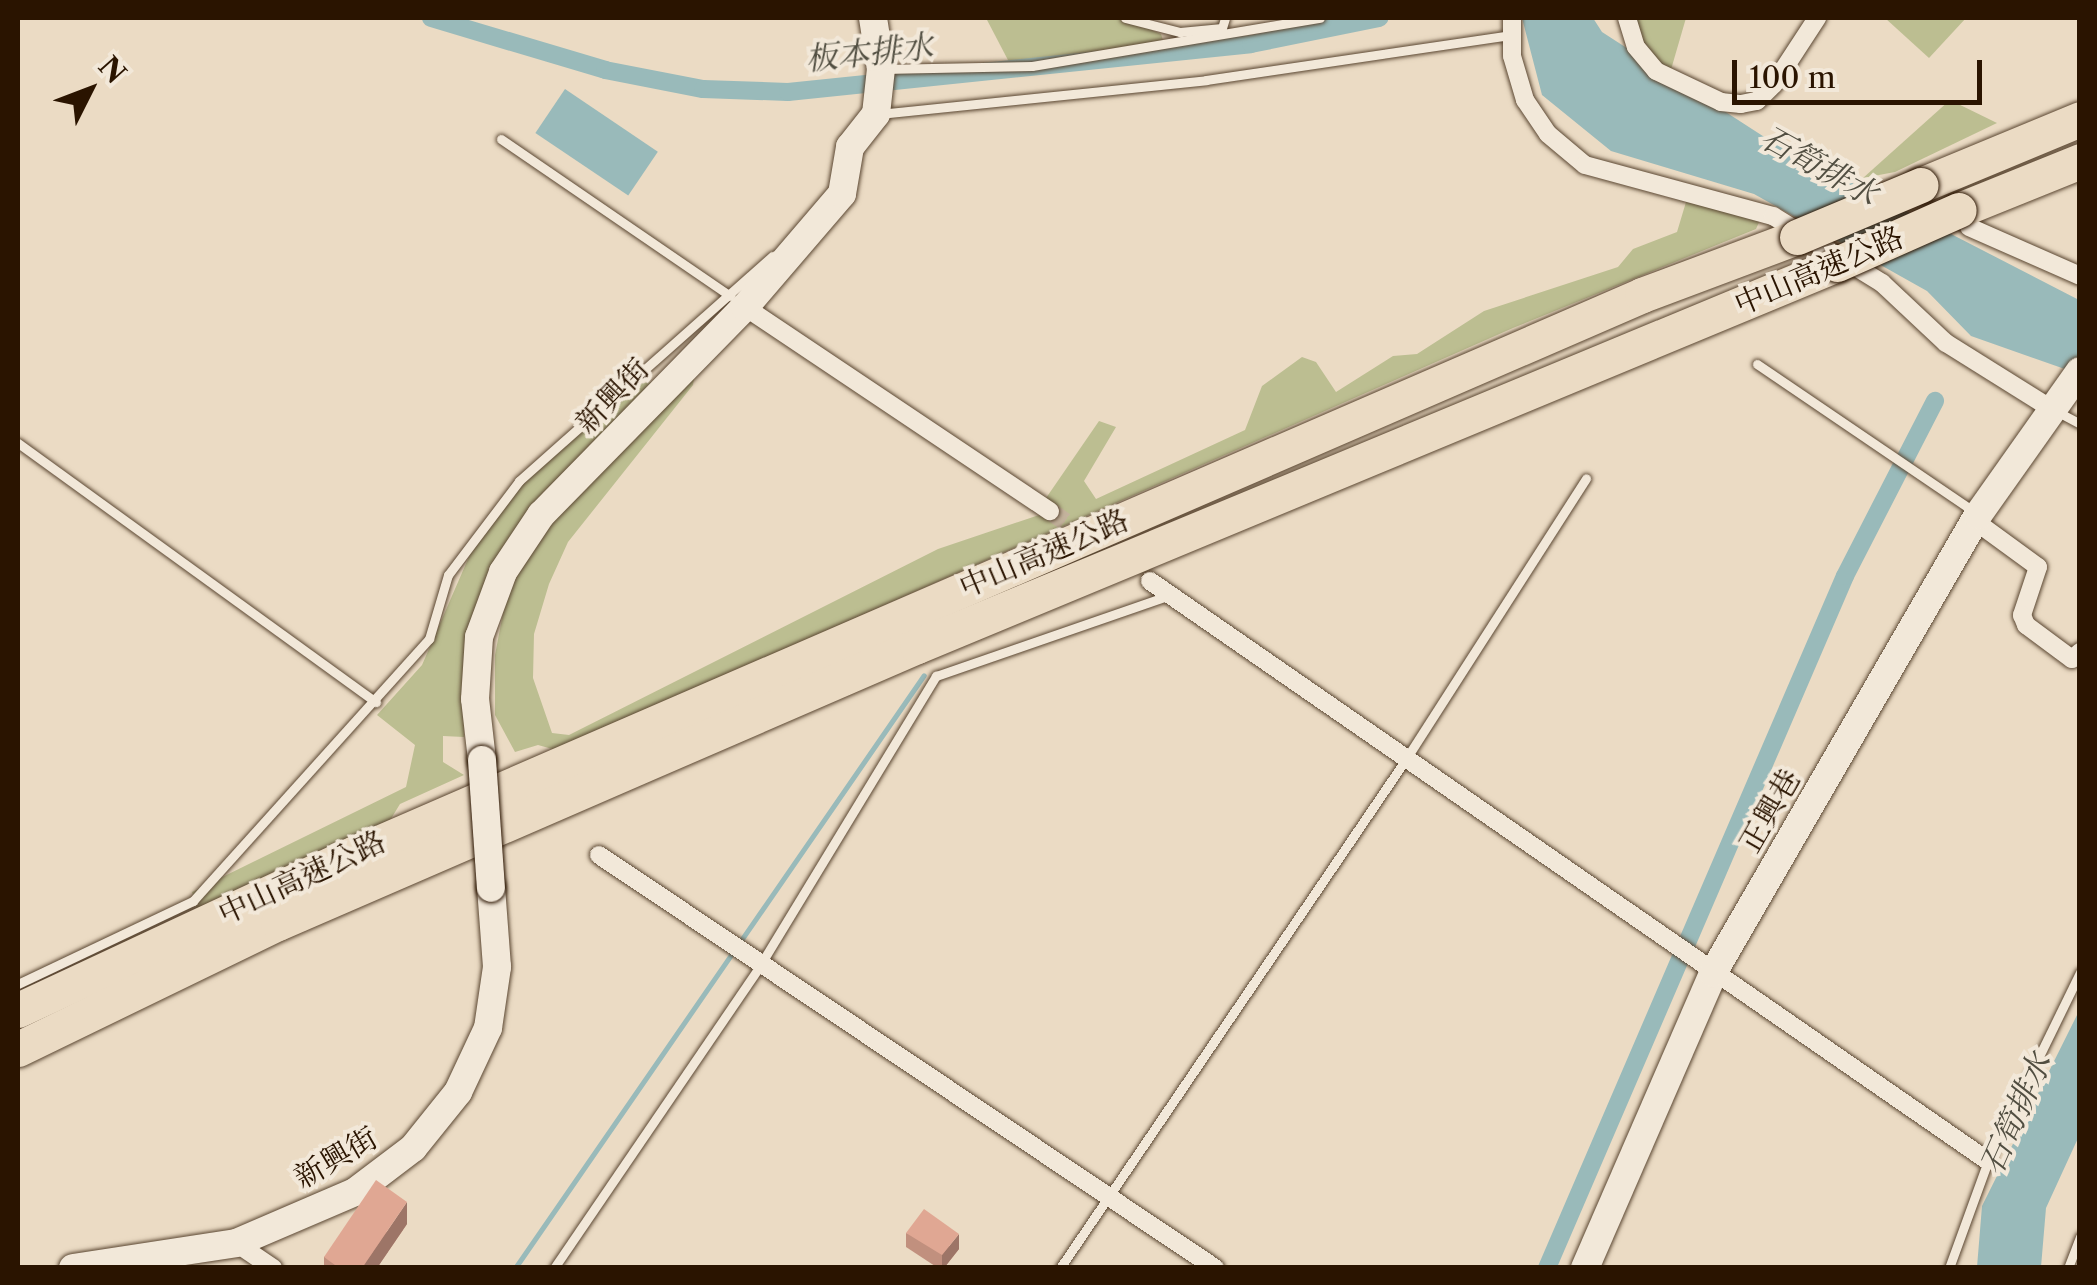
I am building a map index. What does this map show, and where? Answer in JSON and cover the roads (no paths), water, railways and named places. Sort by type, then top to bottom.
[{"type":"highway","name":"中山高速公路","points":[[18,1010],[536,774],[1642,294],[1796,237],[2080,119]]},
{"type":"highway","name":"中山高速公路","points":[[18,1049],[278,923],[881,662],[1838,264],[1964,219],[2080,161]]},
{"type":"street","points":[[873,18],[881,70],[876,113]]},
{"type":"street","points":[[1626,18],[1636,47],[1656,71],[1721,102],[1741,104],[1757,101],[1774,84],[1817,18]]},
{"type":"street","points":[[1512,26],[1515,72],[1532,113],[1585,165],[1773,216],[1882,283],[1946,343],[2067,418]]},
{"type":"street","name":"新興街","points":[[73,1268],[236,1243],[375,1179],[445,1112],[488,1028],[497,967],[475,699],[479,638],[504,572],[541,515],[737,301],[842,194],[850,146],[876,113]]},
{"type":"street","points":[[1964,219],[2080,276]]},
{"type":"street","points":[[737,301],[1050,512]]},
{"type":"street","name":"正興巷","points":[[1585,1268],[1713,973],[1977,518],[2067,418],[2080,370]]},
{"type":"street","points":[[1977,518],[2038,566],[2022,614],[2026,624],[2072,659],[2080,652]]},
{"type":"street","points":[[1150,580],[1404,762],[1988,1161]]},
{"type":"street","points":[[599,855],[1106,1200],[1215,1268]]},
{"type":"street","points":[[236,1243],[273,1268]]},
{"type":"lane","points":[[1125,18],[1180,32],[1222,28],[1225,18]]},
{"type":"lane","points":[[881,70],[1014,67],[1320,18]]},
{"type":"lane","points":[[876,113],[1206,80],[1512,26]]},
{"type":"lane","points":[[1176,44],[1180,32]]},
{"type":"lane","points":[[18,984],[193,902],[430,639],[448,576],[520,481],[737,301],[501,140]]},
{"type":"lane","points":[[1757,364],[1977,518]]},
{"type":"lane","points":[[18,442],[376,702]]},
{"type":"lane","points":[[1060,1268],[1404,762],[1586,478]]},
{"type":"lane","points":[[554,1268],[760,967],[936,676],[1170,595]]},
{"type":"lane","points":[[1949,1268],[1988,1161],[2080,972]]},
{"type":"lane","points":[[2068,1268],[2080,1236]]},
{"type":"water","name":"石筍排水","points":[[1522,18],[1593,18],[1602,32],[1769,140],[2079,300],[2079,374],[1971,336],[1927,291],[1754,194],[1611,151],[1542,95]]},
{"type":"water","points":[[565,89],[658,152],[628,196],[535,133]]},
{"type":"water","points":[[2079,1011],[2079,1136],[2046,1208],[2041,1267],[1977,1267],[1982,1206]]},
{"type":"waterway","name":"板本排水","points":[[431,18],[605,70],[703,89],[788,92],[1251,44],[1379,18]]},
{"type":"waterway","points":[[1547,1268],[1845,576],[1935,401]]},
{"type":"waterway","points":[[515,1268],[924,675]]},
{"type":"tunnel","points":[[1050,511],[1088,538]]}]
